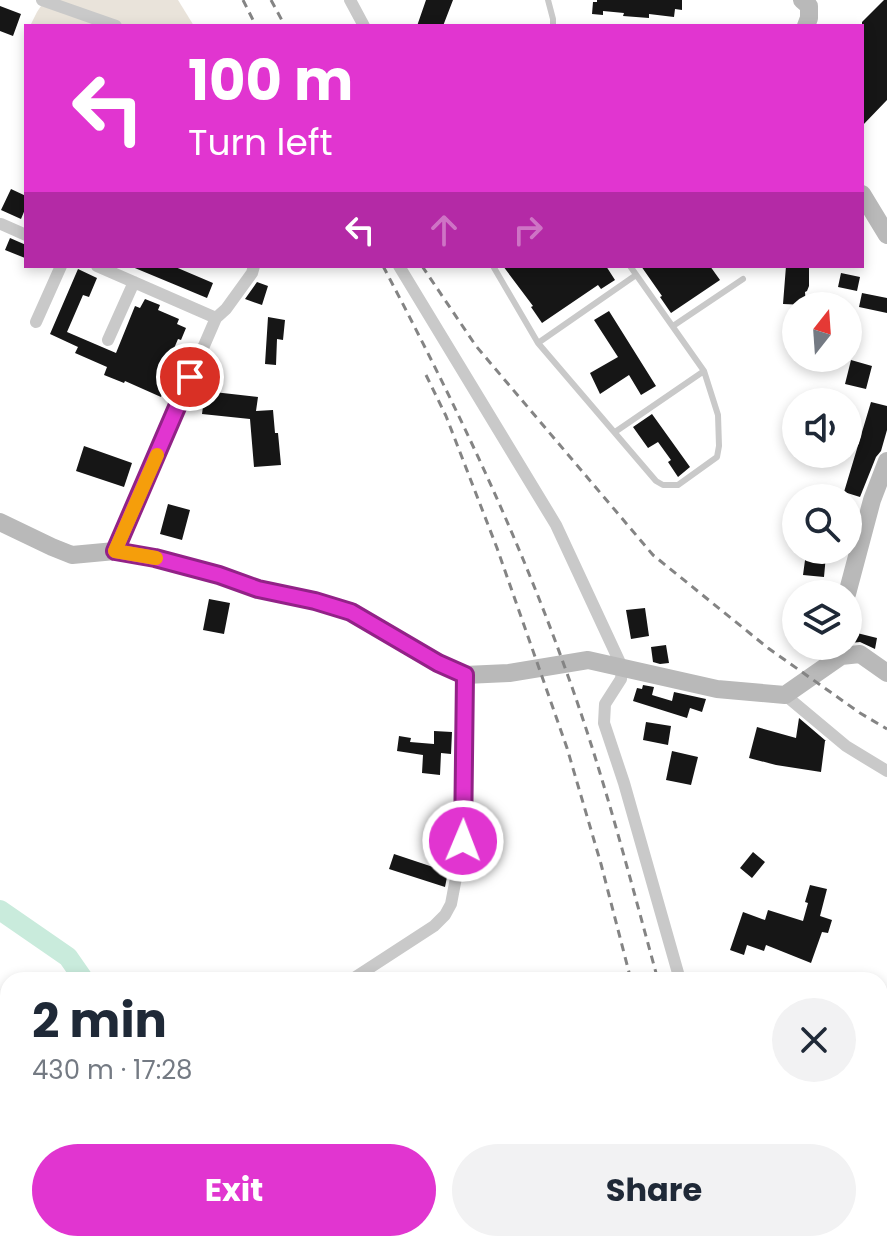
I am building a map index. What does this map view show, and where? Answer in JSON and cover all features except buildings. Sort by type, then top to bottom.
[{"type":"street","points":[[42,0],[110,24]]},
{"type":"street","points":[[350,0],[363,24]]},
{"type":"street","points":[[802,0],[809,6],[807,24]]},
{"type":"street","points":[[864,197],[887,235]]},
{"type":"street","points":[[1,224],[24,234]]},
{"type":"street","points":[[36,322],[60,268]]},
{"type":"street","points":[[102,268],[216,318]]},
{"type":"street","points":[[115,551],[216,318],[226,309],[253,268]]},
{"type":"street","points":[[400,268],[556,525],[622,667],[621,679],[605,704],[604,723],[678,972]]},
{"type":"street","points":[[108,340],[134,282]]},
{"type":"street","points":[[851,580],[867,515],[887,461]]},
{"type":"street","points":[[0,522],[72,555],[115,551],[155,558],[258,589],[351,612],[438,663],[465,675],[509,673],[588,660],[717,689],[785,695],[846,746],[887,771]]},
{"type":"street","points":[[862,655],[887,673]]},
{"type":"street","points":[[785,695],[830,660]]},
{"type":"street","points":[[363,972],[434,926],[451,904],[463,841],[465,675]]},
{"type":"lane","points":[[548,0],[553,24]]},
{"type":"lane","points":[[494,268],[538,343],[656,481],[663,485],[678,485],[717,457],[718,415],[704,371],[631,268]]},
{"type":"lane","points":[[538,343],[636,275]]},
{"type":"lane","points":[[673,326],[743,279]]},
{"type":"lane","points":[[615,432],[704,371]]},
{"type":"shaded area","points":[[45,0],[178,0],[193,24],[31,24]]},
{"type":"waterway","points":[[0,910],[68,957],[78,972]]},
{"type":"railway","points":[[243,0],[255,24]]},
{"type":"railway","points":[[271,0],[284,24]]},
{"type":"railway","points":[[384,268],[481,462],[545,614],[603,782],[656,972]]},
{"type":"railway","points":[[423,268],[476,346],[653,555],[768,648],[887,729]]},
{"type":"railway","points":[[426,375],[446,416],[497,548],[567,748],[629,972]]},
{"type":"slow traffic","points":[[156,558],[115,551],[157,455]]},
{"type":"route","points":[[190,377],[115,551],[155,558],[258,589],[351,612],[438,663],[465,675],[463,841]]}]
